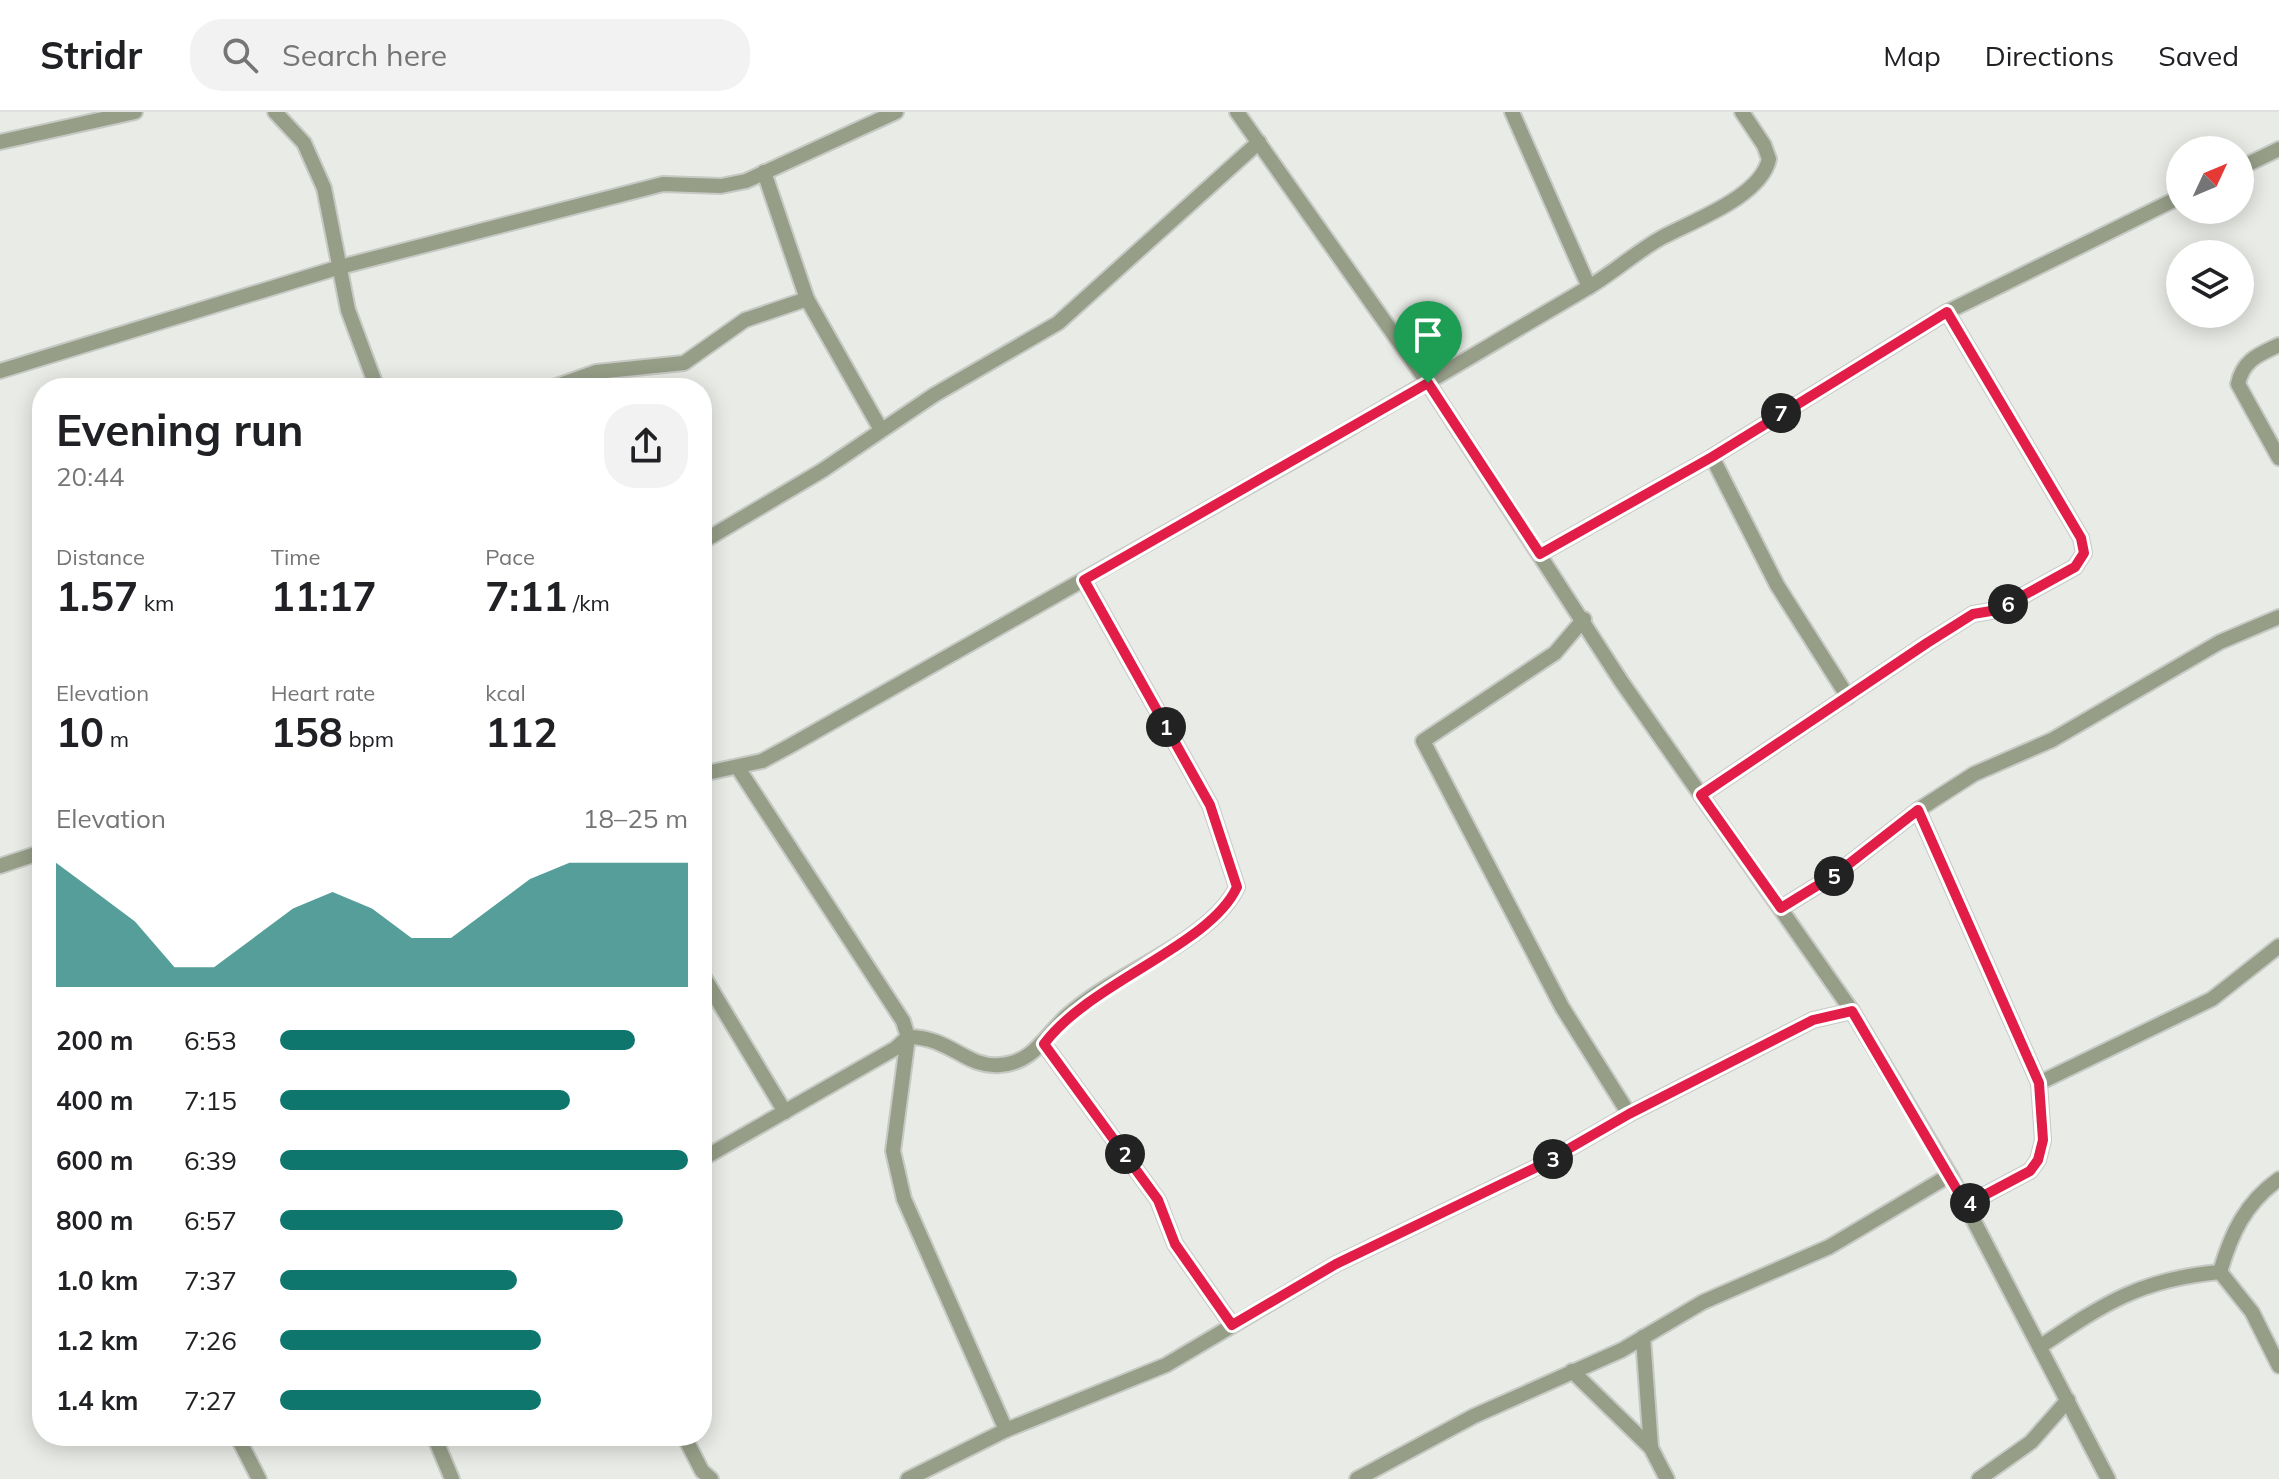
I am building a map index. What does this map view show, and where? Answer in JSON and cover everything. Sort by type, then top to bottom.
[{"type":"street","points":[[0,142],[135,112]]},
{"type":"street","points":[[275,112],[304,143],[324,188],[348,310],[373,378]]},
{"type":"street","points":[[0,371],[340,267],[663,184],[721,186],[764,172],[896,112]]},
{"type":"street","points":[[1237,112],[1428,383],[1584,619],[1621,681],[1852,1011],[1950,1175],[2108,1479]]},
{"type":"street","points":[[1512,112],[1589,287]]},
{"type":"street","points":[[712,772],[738,768],[788,747],[1428,383],[1589,287],[1662,237],[1707,217],[1762,175],[1769,159],[1764,145],[1742,112]]},
{"type":"street","points":[[712,536],[823,470],[880,428],[1058,323],[1259,142]]},
{"type":"street","points":[[2254,161],[2279,149]]},
{"type":"street","points":[[764,172],[807,299],[880,428]]},
{"type":"street","points":[[1540,554],[1712,457],[1947,312],[2166,204]]},
{"type":"street","points":[[579,378],[596,372],[684,363],[745,320],[807,299]]},
{"type":"street","points":[[1701,795],[1973,614],[1997,610],[2075,567],[2084,553],[2081,538],[1947,312]]},
{"type":"street","points":[[2279,345],[2252,357],[2241,368],[2238,384],[2279,458]]},
{"type":"street","points":[[1712,457],[1777,585],[1848,697]]},
{"type":"street","points":[[712,1153],[896,1048],[908,1037],[936,1039],[983,1066],[1010,1064],[1044,1044],[1067,1016],[1210,921],[1231,900],[1237,887],[1210,805],[1084,580]]},
{"type":"street","points":[[1781,908],[1836,874],[1918,810],[1974,774],[2052,740],[2220,642],[2279,617]]},
{"type":"street","points":[[1584,619],[1555,653],[1423,741],[1562,1007],[1629,1114]]},
{"type":"street","points":[[738,768],[903,1021],[908,1037],[907,1073],[893,1151],[897,1173],[904,1199],[1006,1430]]},
{"type":"street","points":[[1918,810],[2039,1083],[2043,1140],[2038,1160],[2030,1171],[1966,1205]]},
{"type":"street","points":[[0,866],[32,855]]},
{"type":"street","points":[[2039,1083],[2212,999],[2279,946]]},
{"type":"street","points":[[712,991],[785,1112]]},
{"type":"street","points":[[908,1479],[1006,1430],[1166,1365],[1336,1264],[1537,1167],[1629,1114],[1813,1020],[1852,1011]]},
{"type":"street","points":[[1044,1044],[1158,1200],[1175,1244],[1232,1325]]},
{"type":"street","points":[[1357,1479],[1474,1416],[1643,1337],[1703,1302],[1829,1247],[1950,1175]]},
{"type":"street","points":[[2220,1272],[2230,1238],[2247,1207],[2279,1179]]},
{"type":"street","points":[[2041,1346],[2109,1300],[2178,1276],[2220,1272]]},
{"type":"street","points":[[2220,1272],[2252,1312],[2279,1366]]},
{"type":"street","points":[[1643,1337],[1651,1448]]},
{"type":"street","points":[[1572,1371],[1651,1448],[1667,1479]]},
{"type":"street","points":[[1979,1479],[2031,1442],[2068,1400]]},
{"type":"street","points":[[242,1446],[259,1479]]},
{"type":"street","points":[[438,1446],[452,1479]]},
{"type":"street","points":[[688,1446],[702,1476]]},
{"type":"route","points":[[1947,312],[2081,538],[2084,553],[2075,567],[1997,610],[1973,614],[1927,643],[1701,795],[1781,908],[1836,874],[1918,810],[2039,1083],[2043,1140],[2038,1160],[2030,1171],[1966,1205],[1852,1011],[1813,1020],[1629,1114],[1537,1167],[1336,1264],[1232,1325],[1175,1244],[1158,1200],[1044,1044],[1067,1016],[1210,921],[1231,900],[1237,887],[1210,805],[1084,580],[1428,383],[1540,554],[1712,457],[1947,312]]}]
